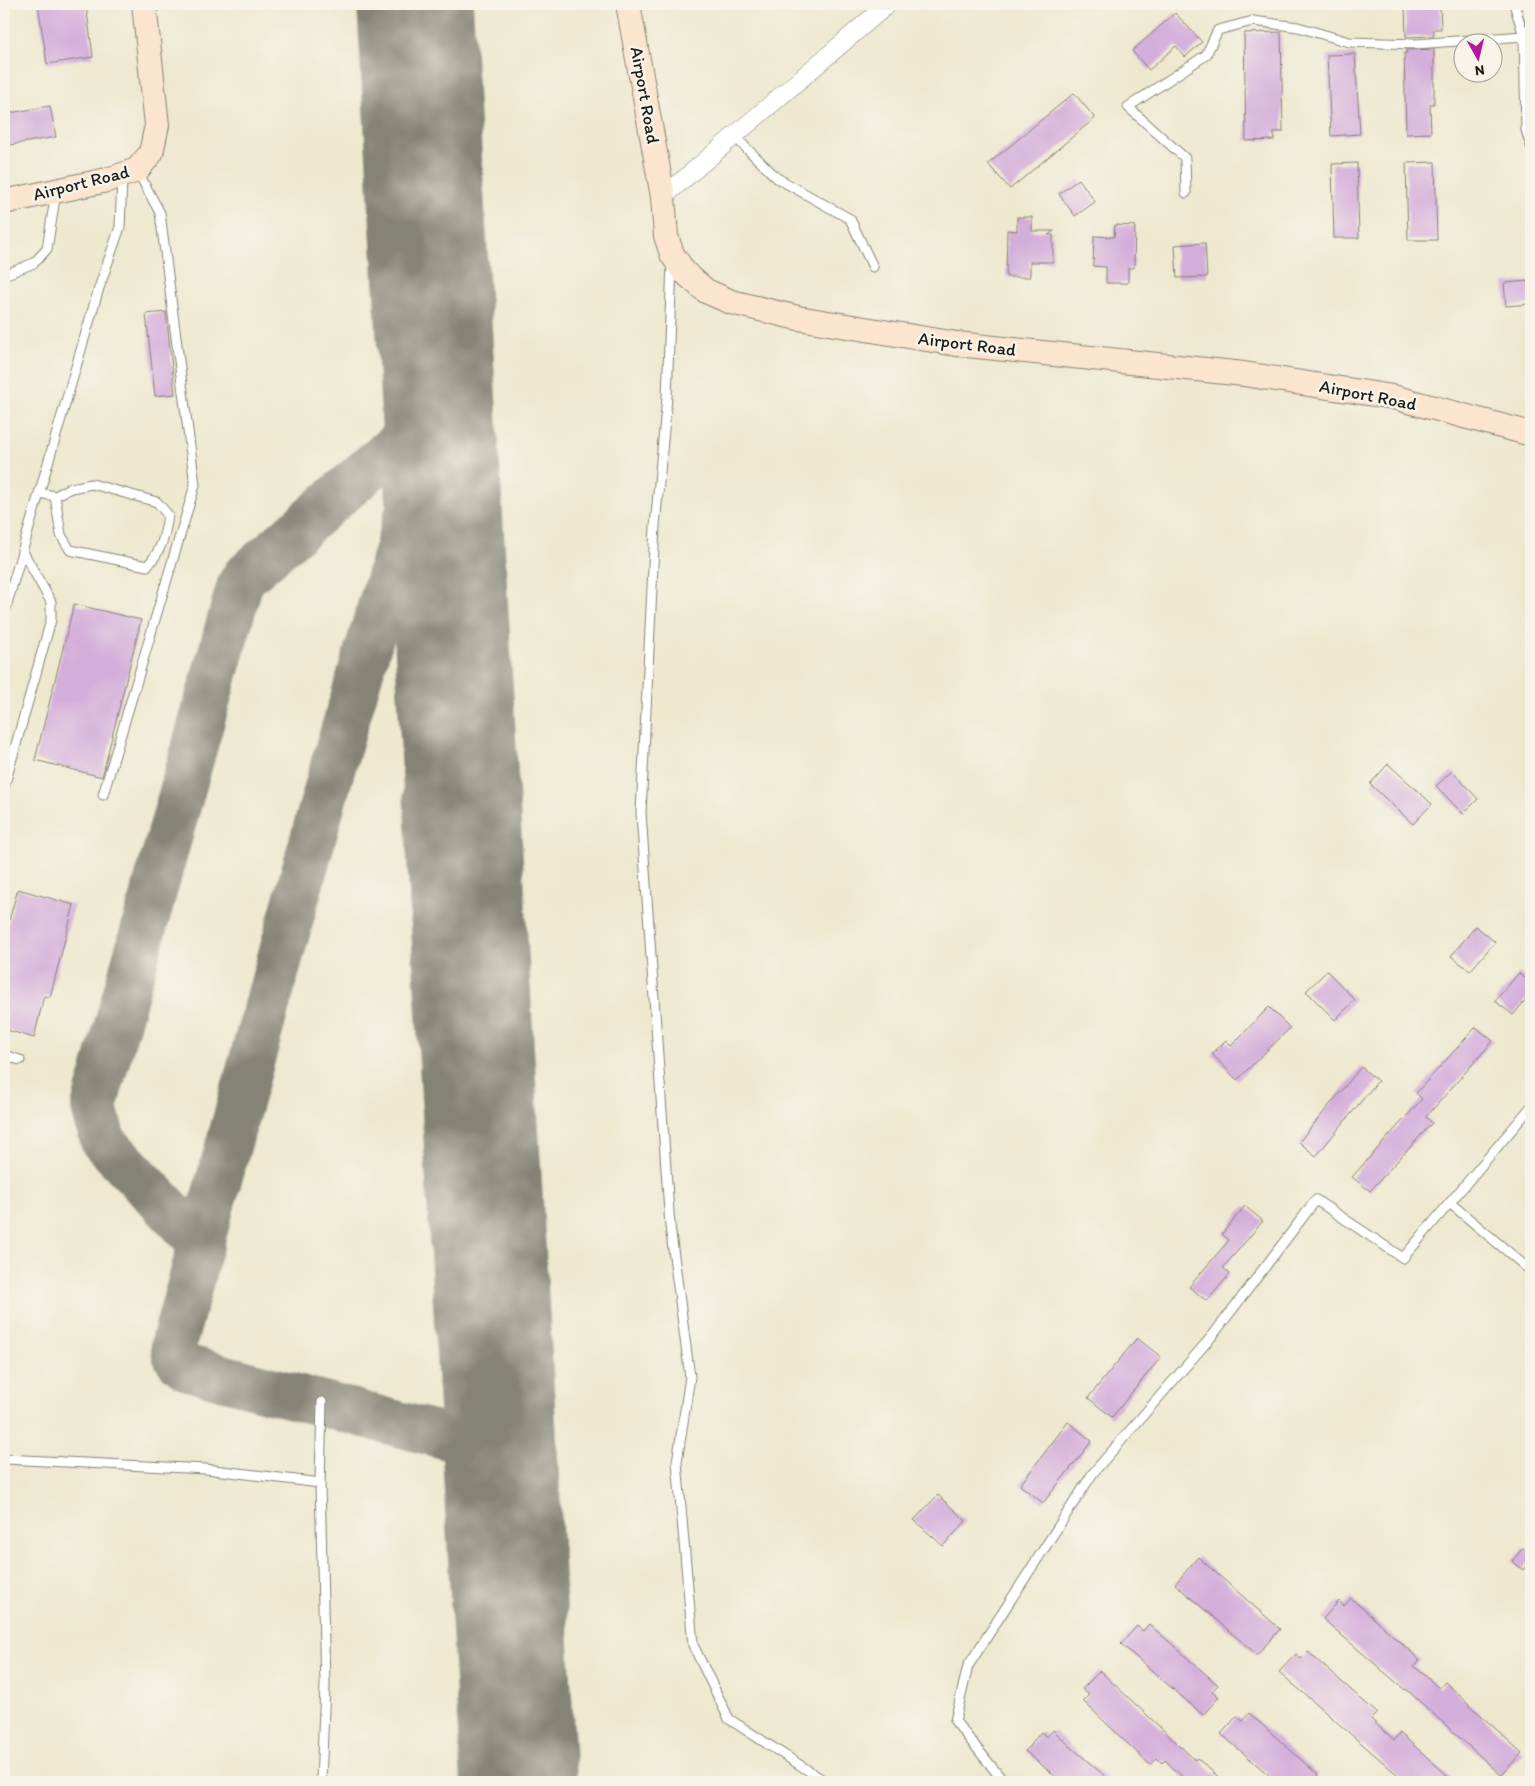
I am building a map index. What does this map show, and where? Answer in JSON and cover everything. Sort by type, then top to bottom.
[{"type":"main road","name":"Airport Road","points":[[4,202],[129,173],[151,153],[157,125],[144,4]]},
{"type":"main road","name":"Airport Road","points":[[628,4],[663,197],[666,236],[672,254],[684,272],[706,291],[731,302],[798,318],[957,344],[1244,374],[1374,394],[1531,434]]},
{"type":"street","points":[[663,197],[888,4]]},
{"type":"lane","points":[[1514,4],[1524,36],[1526,130],[1531,146]]},
{"type":"lane","points":[[1186,193],[1185,158],[1128,107],[1206,55],[1218,30],[1254,21],[1298,27],[1349,42],[1416,44],[1524,36]]},
{"type":"lane","points":[[1524,36],[1531,26]]},
{"type":"lane","points":[[734,136],[777,178],[850,219],[873,267]]},
{"type":"lane","points":[[4,614],[99,288],[120,227],[129,173]]},
{"type":"lane","points":[[104,795],[196,485],[160,213],[129,173]]},
{"type":"lane","points":[[4,275],[34,263],[47,249],[56,191]]},
{"type":"lane","points":[[672,254],[667,397],[655,526],[640,812],[670,1226],[690,1377],[677,1462],[693,1645],[729,1719],[826,1782]]},
{"type":"lane","points":[[38,492],[55,496],[71,488],[92,484],[157,502],[168,514],[165,533],[158,555],[147,566],[70,550],[61,535],[55,496]]},
{"type":"lane","points":[[4,787],[51,620],[52,602],[22,550]]},
{"type":"lane","points":[[4,1054],[20,1060]]},
{"type":"lane","points":[[1004,1782],[955,1721],[968,1666],[1093,1473],[1213,1335],[1316,1200],[1403,1258],[1531,1107]]},
{"type":"lane","points":[[1450,1203],[1531,1271]]},
{"type":"lane","points":[[321,1782],[324,1685],[320,1483],[322,1402]]},
{"type":"lane","points":[[4,1459],[206,1469],[320,1483]]},
{"type":"building","points":[[38,4],[86,4],[93,57],[47,64]]},
{"type":"building","points":[[1405,4],[1440,4],[1441,29],[1434,29],[1434,36],[1406,37]]},
{"type":"building","points":[[1175,13],[1202,42],[1185,57],[1176,46],[1149,70],[1132,51]]},
{"type":"building","points":[[1281,32],[1283,132],[1274,132],[1274,140],[1246,141],[1244,33]]},
{"type":"building","points":[[1434,49],[1434,104],[1430,104],[1431,133],[1406,134],[1404,53],[1407,53],[1406,50]]},
{"type":"building","points":[[1355,54],[1360,134],[1331,136],[1327,55]]},
{"type":"building","points":[[1074,93],[1095,118],[1010,189],[988,164]]},
{"type":"building","points":[[50,106],[56,137],[4,146],[4,114]]},
{"type":"building","points":[[1435,162],[1437,240],[1408,240],[1406,163]]},
{"type":"building","points":[[1357,163],[1359,238],[1334,238],[1332,164]]},
{"type":"building","points":[[1079,179],[1095,202],[1075,216],[1059,194]]},
{"type":"building","points":[[1017,217],[1032,217],[1032,231],[1054,231],[1048,235],[1053,235],[1053,262],[1030,262],[1030,277],[1006,277],[1007,230],[1017,231]]},
{"type":"building","points":[[1115,225],[1135,226],[1134,268],[1128,268],[1128,283],[1106,283],[1106,267],[1093,266],[1094,236],[1114,237]]},
{"type":"building","points":[[1205,243],[1207,277],[1177,278],[1175,245]]},
{"type":"building","points":[[1531,281],[1531,304],[1506,306],[1504,283]]},
{"type":"building","points":[[166,312],[175,394],[155,396],[146,314]]},
{"type":"building","points":[[74,604],[141,620],[102,777],[35,760]]},
{"type":"building","points":[[1388,764],[1432,804],[1413,824],[1370,784]]},
{"type":"building","points":[[1452,771],[1478,799],[1463,814],[1436,786]]},
{"type":"building","points":[[18,889],[74,905],[50,997],[44,996],[34,1038],[4,1029],[4,938]]},
{"type":"building","points":[[1476,926],[1495,942],[1470,971],[1451,956]]},
{"type":"building","points":[[1327,971],[1355,1000],[1335,1020],[1306,991]]},
{"type":"building","points":[[1519,973],[1531,983],[1531,994],[1513,1015],[1495,1001]]},
{"type":"building","points":[[1269,1007],[1290,1028],[1237,1080],[1212,1054],[1226,1040],[1231,1046]]},
{"type":"building","points":[[1476,1027],[1493,1041],[1426,1117],[1432,1123],[1370,1191],[1352,1177],[1422,1099],[1416,1093]]},
{"type":"building","points":[[1361,1067],[1378,1081],[1316,1156],[1299,1142]]},
{"type":"building","points":[[1245,1206],[1263,1221],[1223,1268],[1230,1274],[1207,1301],[1189,1287],[1229,1240],[1222,1234]]},
{"type":"building","points":[[1137,1338],[1161,1357],[1112,1417],[1088,1398]]},
{"type":"building","points":[[1068,1422],[1092,1441],[1043,1503],[1020,1485]]},
{"type":"building","points":[[938,1495],[966,1521],[943,1546],[914,1520]]},
{"type":"building","points":[[1523,1548],[1531,1554],[1531,1560],[1523,1570],[1512,1561]]},
{"type":"building","points":[[1198,1557],[1280,1629],[1257,1655],[1175,1584]]},
{"type":"building","points":[[1351,1598],[1420,1660],[1414,1666],[1439,1688],[1445,1682],[1522,1753],[1501,1775],[1406,1689],[1323,1619],[1339,1601],[1344,1606]]},
{"type":"building","points":[[1149,1624],[1218,1685],[1212,1691],[1219,1697],[1203,1715],[1121,1644],[1137,1626],[1143,1631]]},
{"type":"building","points":[[1308,1652],[1377,1713],[1371,1719],[1394,1740],[1400,1733],[1455,1782],[1406,1782],[1279,1672],[1296,1654],[1301,1659]]},
{"type":"building","points":[[1100,1671],[1195,1760],[1197,1758],[1224,1782],[1188,1782],[1165,1760],[1162,1763],[1157,1758],[1150,1765],[1083,1701],[1089,1695],[1082,1689]]},
{"type":"building","points":[[1249,1713],[1318,1775],[1312,1782],[1277,1782],[1221,1734],[1237,1716],[1243,1721]]},
{"type":"building","points":[[1053,1730],[1112,1782],[1062,1782],[1025,1751],[1041,1732],[1047,1737]]},
{"type":"taxiway","points":[[439,408],[335,759],[174,1347],[175,1354],[181,1363],[188,1368],[500,1451]]},
{"type":"taxiway","points":[[201,1243],[103,1141],[94,1107],[240,584],[245,576],[439,408]]},
{"type":"runway","points":[[415,4],[519,1782]]}]
